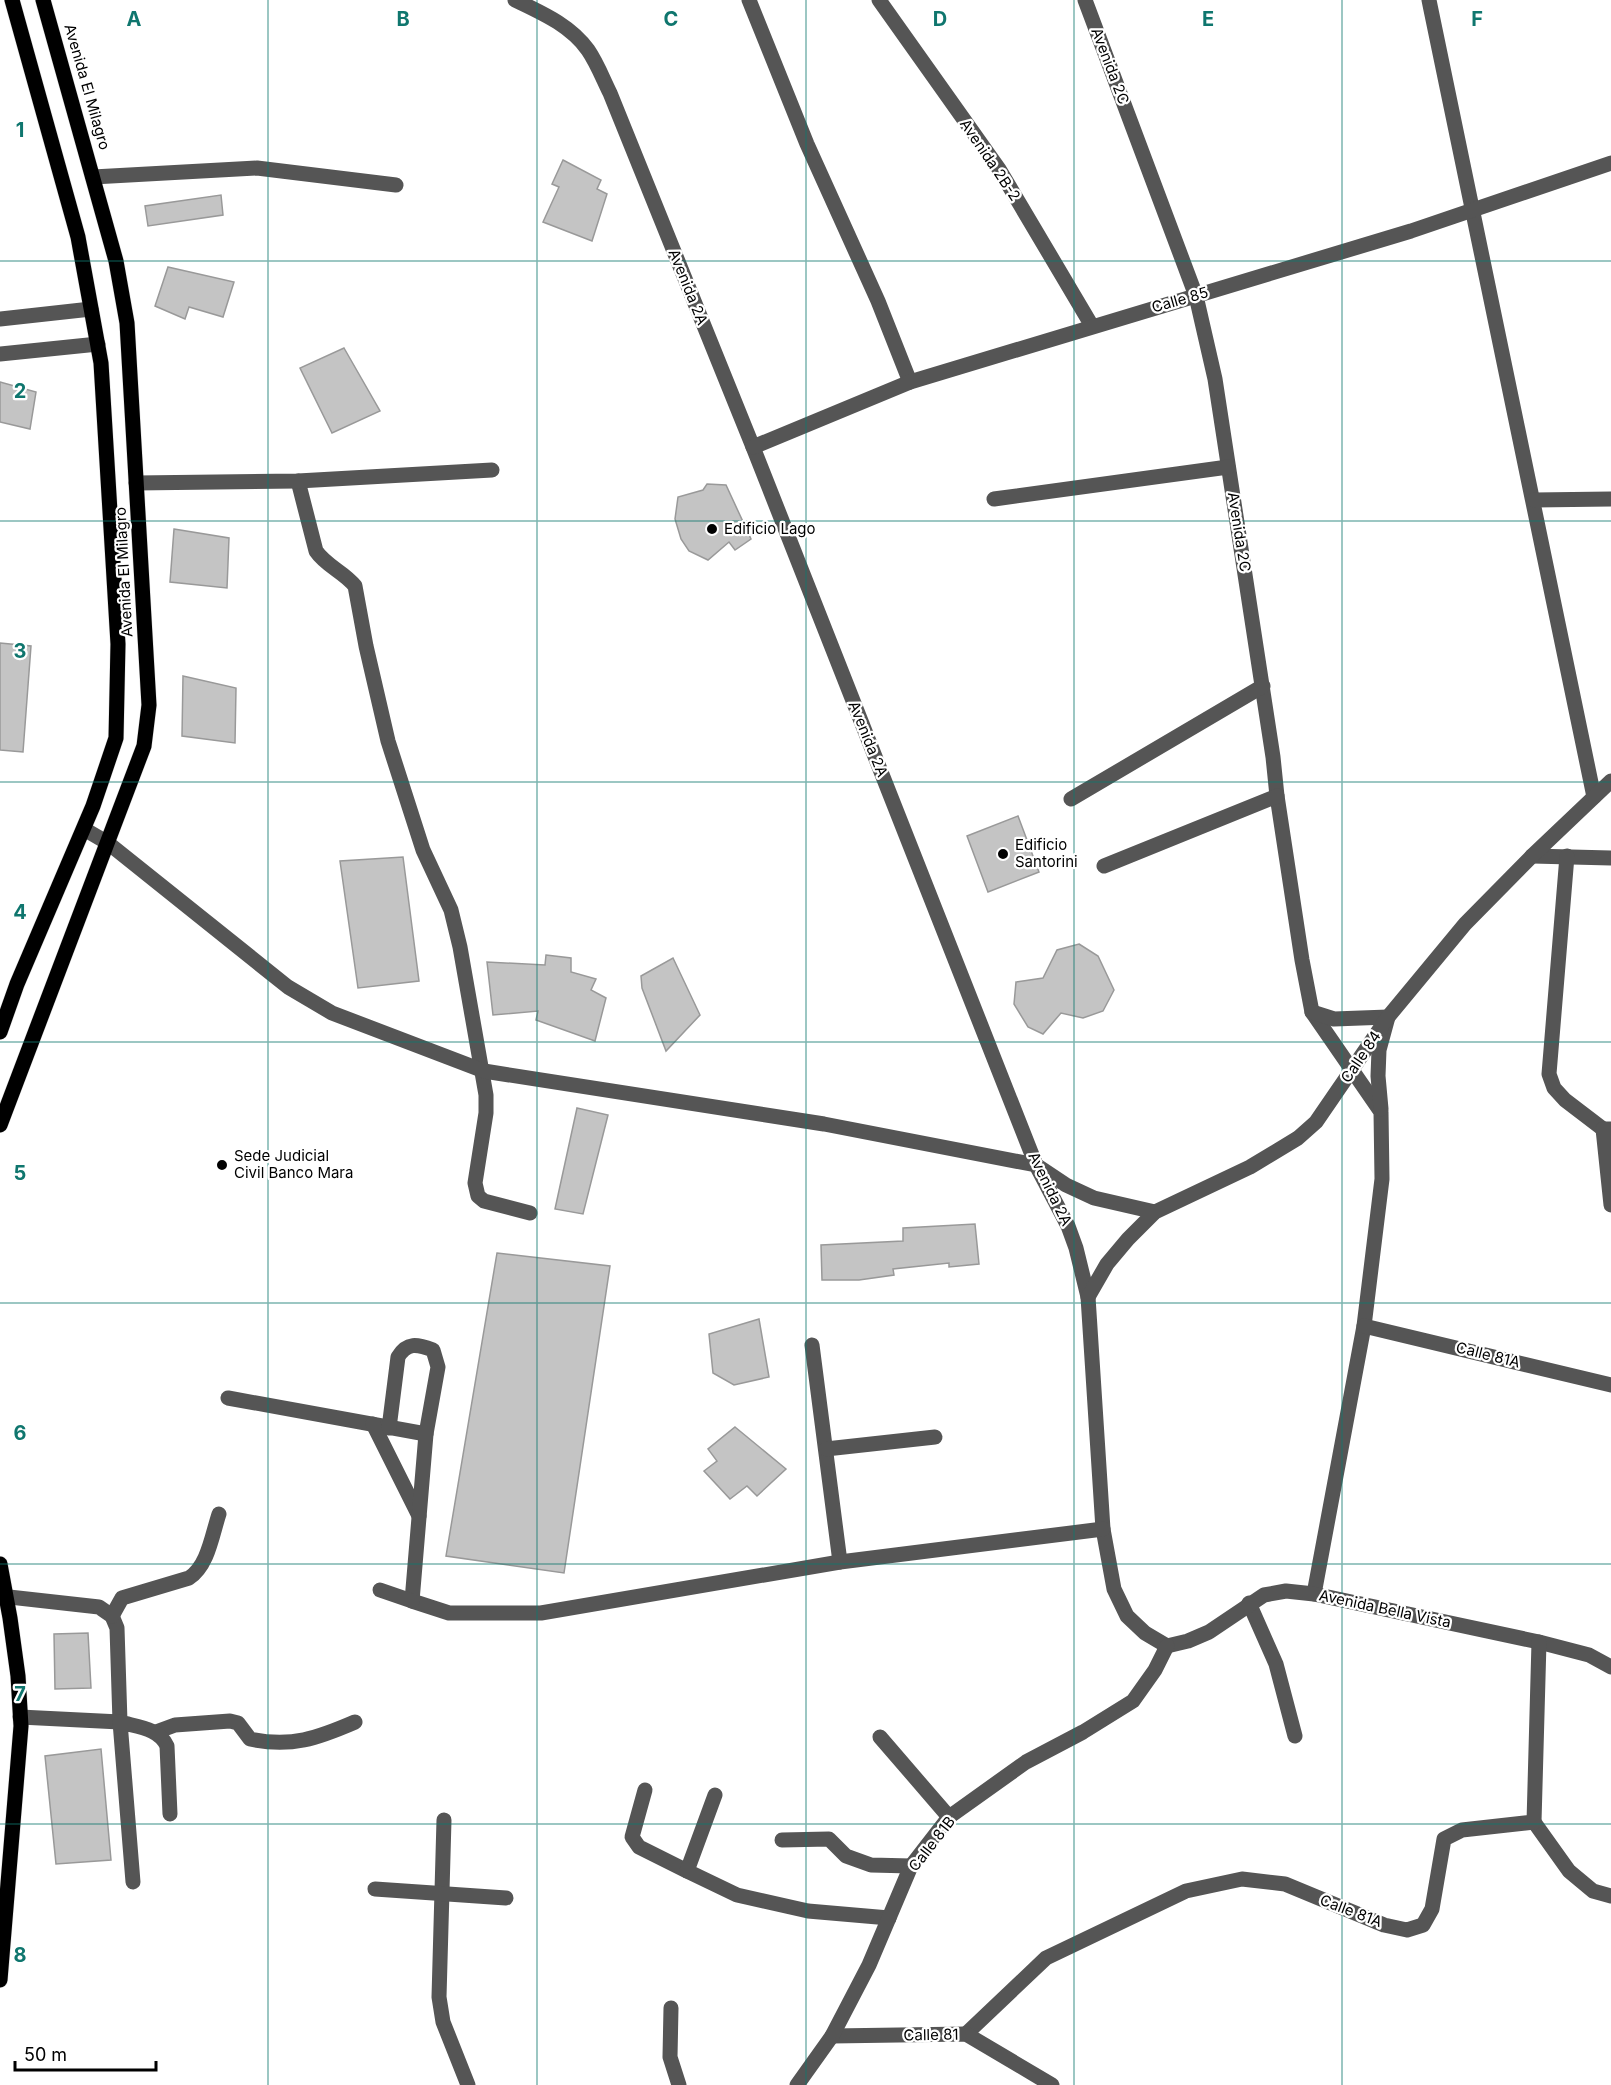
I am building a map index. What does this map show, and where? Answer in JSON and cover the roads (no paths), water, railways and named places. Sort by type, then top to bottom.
[{"type":"main road","name":"Avenida El Milagro","points":[[0,1029],[84,829],[116,738],[118,644],[98,344],[78,237],[12,0]]},
{"type":"main road","name":"Avenida El Milagro","points":[[0,1125],[144,746],[149,705],[127,323],[116,261],[43,0]]},
{"type":"main road","points":[[0,1564],[3,1596],[18,1676],[20,1717],[18,1777],[0,1980]]},
{"type":"street","name":"Avenida 2A","points":[[515,0],[546,14],[570,31],[588,51],[610,93],[753,447],[1036,1166],[1068,1226],[1088,1297],[1103,1529],[1114,1589],[1127,1616],[1145,1633],[1167,1646]]},
{"type":"street","points":[[748,0],[807,144],[878,301],[910,382]]},
{"type":"street","name":"Avenida 2B-2","points":[[879,0],[999,169],[1092,326]]},
{"type":"street","name":"Avenida 2C","points":[[1085,0],[1196,296],[1215,379],[1263,686],[1302,960],[1312,1012],[1381,1112]]},
{"type":"street","points":[[1429,0],[1471,212],[1534,500],[1594,797]]},
{"type":"street","name":"Calle 85","points":[[753,447],[910,382],[1471,212],[1611,163]]},
{"type":"street","points":[[93,177],[257,168],[396,184]]},
{"type":"street","points":[[0,319],[91,309]]},
{"type":"street","points":[[0,354],[98,344]]},
{"type":"street","points":[[994,499],[1228,467]]},
{"type":"street","points":[[136,483],[298,481],[492,470]]},
{"type":"street","points":[[298,481],[316,551],[322,560],[355,586],[388,741],[423,850],[451,910],[484,1071],[486,1113],[475,1183],[476,1190],[484,1202],[530,1213]]},
{"type":"street","points":[[1534,500],[1611,499]]},
{"type":"street","points":[[1071,799],[1263,686]]},
{"type":"street","name":"Calle 84","points":[[1088,1297],[1107,1264],[1155,1212],[1250,1167],[1298,1138],[1316,1122],[1388,1017],[1466,924],[1532,856],[1611,782]]},
{"type":"street","points":[[1104,866],[1277,796]]},
{"type":"street","points":[[84,829],[108,843],[297,992],[332,1013],[484,1071],[824,1124],[1036,1166],[1066,1185],[1094,1198],[1155,1212]]},
{"type":"street","points":[[1532,856],[1611,858]]},
{"type":"street","points":[[1567,856],[1550,1074],[1554,1088],[1565,1100],[1607,1129],[1611,1205]]},
{"type":"street","points":[[1312,1012],[1334,1019],[1388,1017],[1379,1050],[1378,1076],[1382,1179],[1364,1326],[1314,1594]]},
{"type":"street","name":"Calle 81A","points":[[1364,1326],[1611,1385]]},
{"type":"street","points":[[389,1428],[398,1358],[403,1349],[412,1345],[433,1350],[438,1367],[426,1434],[412,1601]]},
{"type":"street","points":[[812,1346],[840,1562]]},
{"type":"street","points":[[228,1398],[426,1434]]},
{"type":"street","points":[[373,1424],[419,1516]]},
{"type":"street","points":[[826,1449],[935,1437]]},
{"type":"street","points":[[112,1616],[122,1598],[196,1574],[203,1564],[219,1514]]},
{"type":"street","points":[[380,1590],[449,1613],[541,1613],[840,1562],[1103,1529]]},
{"type":"street","name":"Avenida Bella Vista","points":[[1167,1646],[1188,1641],[1209,1632],[1264,1595],[1286,1591],[1314,1594],[1539,1641],[1588,1655],[1611,1667]]},
{"type":"street","points":[[3,1596],[99,1607],[112,1616],[117,1628],[120,1722],[133,1882]]},
{"type":"street","points":[[1250,1603],[1276,1664],[1295,1736]]},
{"type":"street","points":[[1539,1641],[1534,1822],[1569,1871],[1593,1891],[1611,1896]]},
{"type":"street","name":"Calle 81B","points":[[797,2085],[832,2036],[869,1965],[911,1866],[949,1817],[1026,1762],[1083,1732],[1133,1701],[1155,1670],[1167,1646]]},
{"type":"street","points":[[20,1717],[120,1722],[156,1732],[164,1738],[167,1746],[170,1814]]},
{"type":"street","points":[[156,1732],[175,1725],[230,1721],[238,1723],[250,1739],[270,1744],[317,1738],[355,1722]]},
{"type":"street","points":[[880,1737],[949,1817]]},
{"type":"street","points":[[645,1790],[632,1837],[639,1847],[737,1895],[808,1911],[889,1918]]},
{"type":"street","points":[[687,1871],[716,1795]]},
{"type":"street","points":[[444,1820],[439,1997],[444,2022],[468,2085]]},
{"type":"street","name":"Calle 81A","points":[[966,2034],[1046,1958],[1186,1891],[1242,1879],[1285,1884],[1384,1924],[1407,1930],[1423,1925],[1432,1909],[1444,1839],[1462,1830],[1534,1822]]},
{"type":"street","points":[[782,1840],[829,1839],[846,1856],[871,1865],[911,1866]]},
{"type":"street","points":[[375,1888],[443,1895],[506,1898]]},
{"type":"street","points":[[671,2008],[670,2057],[679,2085]]},
{"type":"street","name":"Calle 81","points":[[832,2036],[966,2034],[1052,2085]]},
{"type":"place","name":"Edificio Lago","points":[[712,529]]},
{"type":"place","name":"Edificio Santorini","points":[[1003,854]]},
{"type":"place","name":"Sede Judicial Civil Banco Mara","points":[[222,1165]]}]
